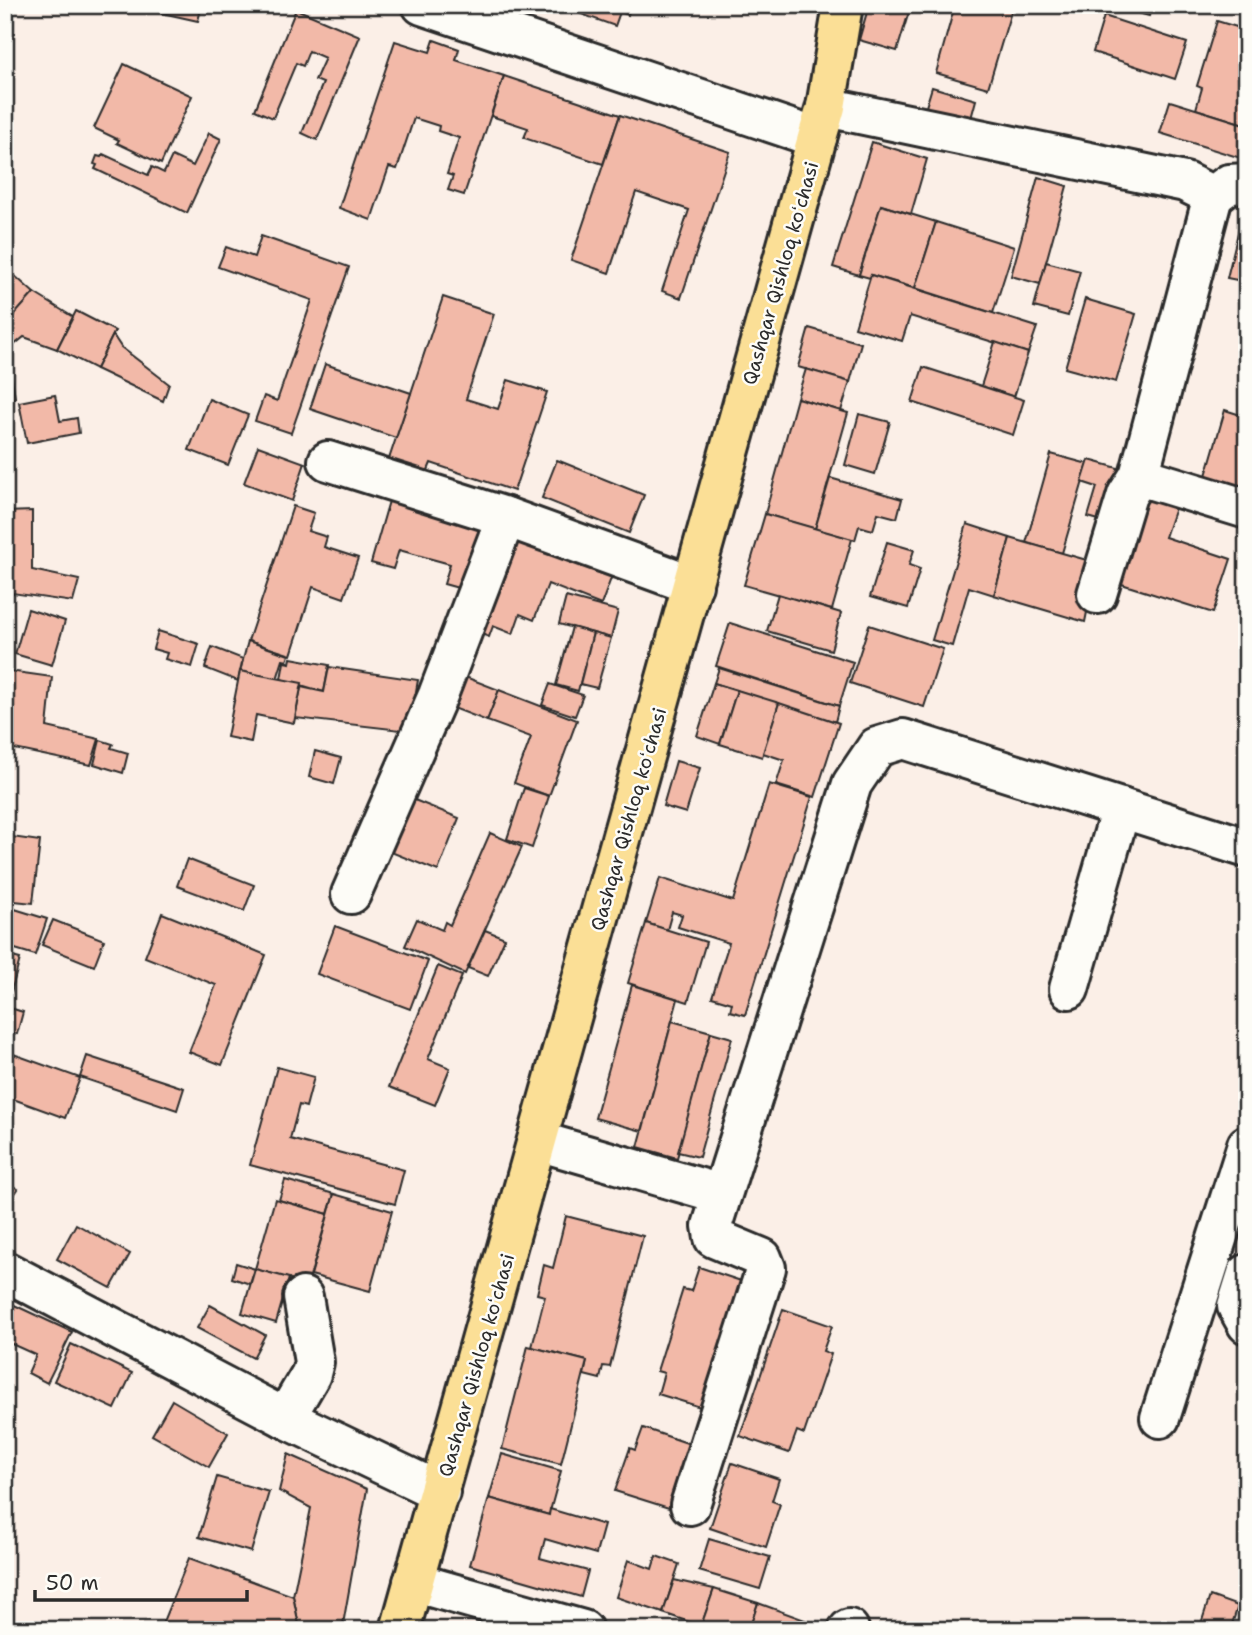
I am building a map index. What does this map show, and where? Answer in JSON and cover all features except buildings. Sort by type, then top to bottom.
[{"type":"main road","name":"Qashqar Qishloq koʻchasi","points":[[400,1630],[822,122],[843,5]]},
{"type":"street","points":[[422,5],[822,122],[1230,190],[1139,476],[1127,495],[1097,594]]},
{"type":"street","points":[[328,461],[506,517],[693,585]]},
{"type":"street","points":[[1139,476],[1247,509]]},
{"type":"street","points":[[351,894],[438,695],[506,517]]},
{"type":"street","points":[[690,1505],[766,1268],[762,1258],[714,1238],[712,1226],[852,784],[877,747],[903,739],[1247,848]]},
{"type":"street","points":[[1069,989],[1121,808]]},
{"type":"street","points":[[538,1140],[721,1194]]},
{"type":"street","points":[[1160,1418],[1247,1145]]},
{"type":"street","points":[[5,1271],[285,1418],[440,1492]]},
{"type":"street","points":[[1247,1274],[1237,1306],[1247,1324]]},
{"type":"street","points":[[285,1418],[311,1374],[314,1362],[303,1297]]},
{"type":"street","points":[[413,1582],[583,1630]]}]
